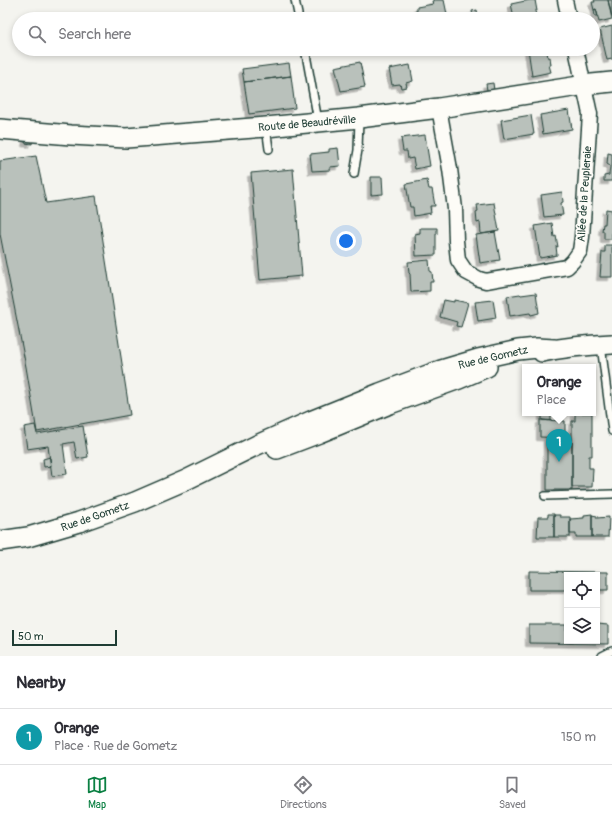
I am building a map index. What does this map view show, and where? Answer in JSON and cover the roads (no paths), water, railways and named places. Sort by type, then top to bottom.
[{"type":"main road","name":"Route de Beaudréville","points":[[0,128],[71,136],[126,138],[359,118],[439,108],[612,82]]},
{"type":"main road","name":"Rue de Gometz","points":[[0,541],[28,537],[79,522],[135,502],[186,480],[320,433],[387,405],[459,379],[495,364],[554,349],[606,344]]},
{"type":"street","points":[[565,0],[568,12]]},
{"type":"street","name":"Allée de la Peupleraie","points":[[439,108],[450,169],[455,209],[458,260],[466,272],[486,281],[567,267],[580,251],[590,114],[577,56]]},
{"type":"lane","points":[[295,0],[298,12]]},
{"type":"lane","points":[[306,56],[318,122]]},
{"type":"lane","points":[[354,174],[358,150],[359,118]]},
{"type":"lane","points":[[266,127],[269,149]]},
{"type":"lane","points":[[606,344],[612,431]]},
{"type":"lane","points":[[544,496],[612,494]]},
{"type":"lane","points":[[602,656],[612,651]]},
{"type":"place","name":"Orange","points":[[559,462]]}]
